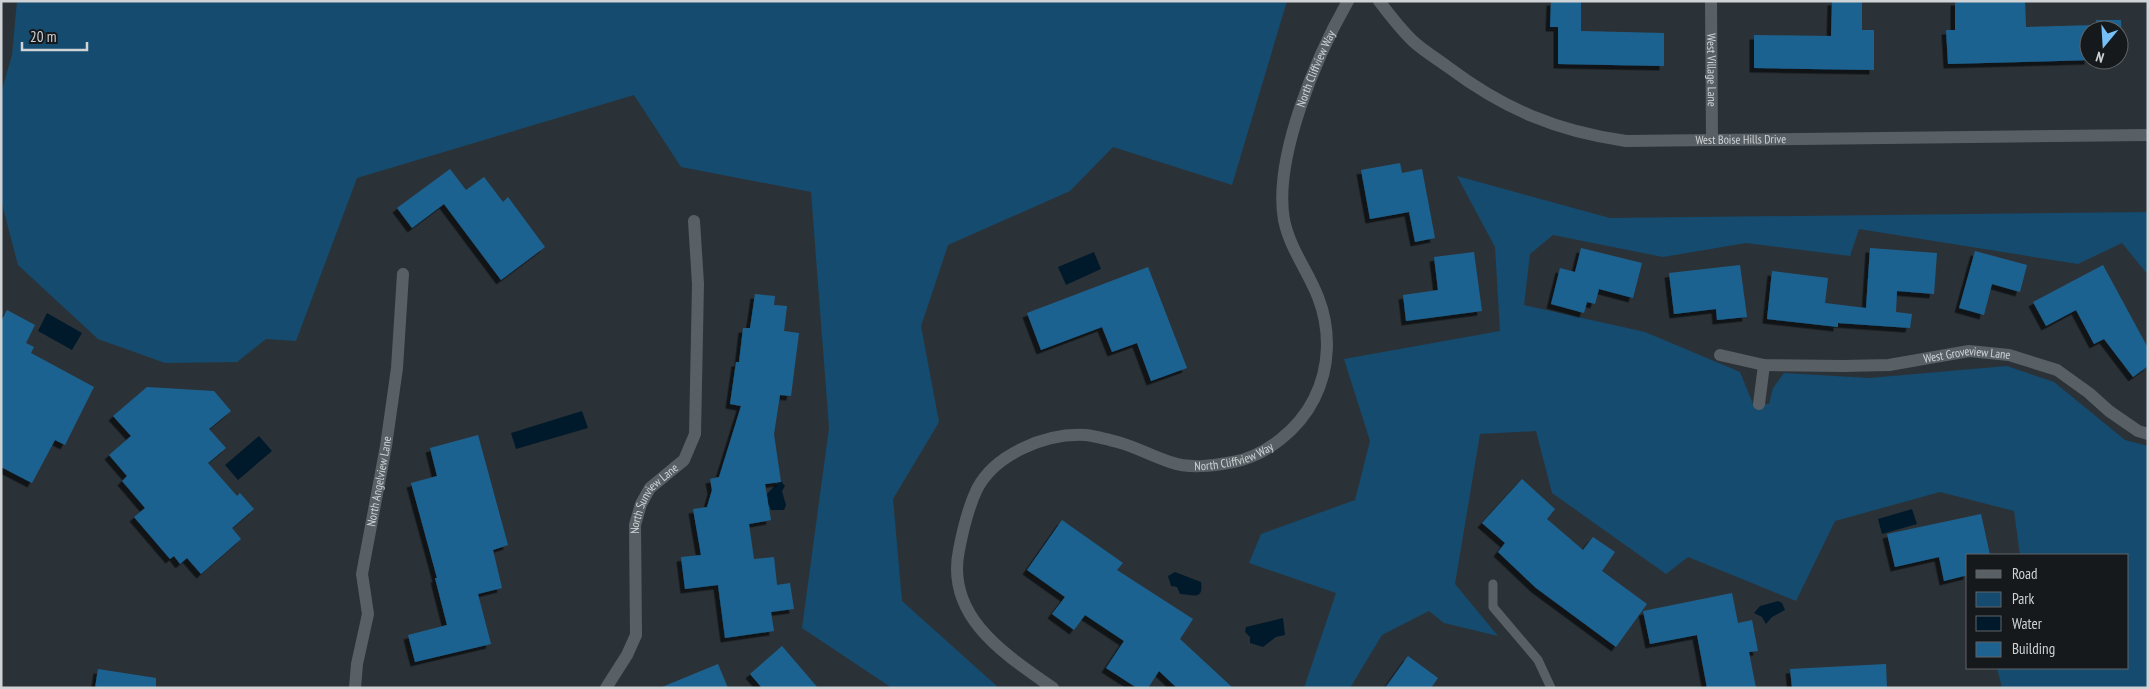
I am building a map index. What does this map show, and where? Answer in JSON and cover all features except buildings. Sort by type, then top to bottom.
[{"type":"street","name":"North Cliffview Way","points":[[1053,688],[1000,651],[978,628],[960,592],[957,558],[965,520],[978,488],[995,465],[1023,449],[1050,439],[1085,435],[1123,444],[1173,464],[1201,467],[1236,462],[1267,448],[1304,417],[1323,376],[1327,352],[1326,324],[1318,296],[1295,253],[1284,221],[1281,185],[1289,142],[1327,38],[1348,1]]},
{"type":"street","name":"West Boise Hills Drive","points":[[1379,1],[1414,42],[1474,87],[1509,107],[1550,125],[1587,136],[1626,141],[2148,135]]},
{"type":"street","name":"West Village Lane","points":[[1711,1],[1712,139]]},
{"type":"street","name":"North Sunview Lane","points":[[606,688],[627,655],[636,635],[635,525],[641,504],[650,488],[684,460],[695,434],[698,284],[694,221]]},
{"type":"street","name":"North Angelview Lane","points":[[355,688],[357,664],[368,614],[362,574],[386,446],[397,368],[404,274]]},
{"type":"street","name":"West Groveview Lane","points":[[1720,355],[1764,365],[1889,365],[1969,351],[2009,354],[2056,370],[2089,393],[2109,411],[2138,431],[2148,434]]},
{"type":"street","points":[[1759,404],[1764,365]]},
{"type":"lane","points":[[1493,584],[1494,607],[1538,660],[1551,688]]},
{"type":"green space","points":[[17,1],[1287,1],[1232,185],[1113,147],[1070,191],[948,245],[921,326],[939,422],[893,499],[902,601],[999,688],[892,688],[802,628],[829,428],[811,192],[681,167],[634,95],[357,178],[296,341],[266,339],[237,362],[165,363],[98,339],[18,265],[1,200],[1,93],[12,55]]},
{"type":"green space","points":[[1457,176],[1610,218],[2148,212],[2148,275],[2122,243],[2078,264],[1859,229],[1850,256],[1746,243],[1663,257],[1553,235],[1530,254],[1524,305],[1645,332],[1740,372],[1753,404],[1769,404],[1773,388],[1784,373],[1869,378],[2007,366],[2054,382],[2125,440],[2148,446],[2148,687],[2002,688],[1997,669],[2129,669],[2129,554],[2020,554],[2014,511],[1940,492],[1835,521],[1796,601],[1688,557],[1666,574],[1552,493],[1536,431],[1480,434],[1455,584],[1498,636],[1444,623],[1429,611],[1382,635],[1350,688],[1304,688],[1336,593],[1249,563],[1261,534],[1355,500],[1370,441],[1344,359],[1500,331],[1495,247]]},
{"type":"water","points":[[1094,252],[1101,269],[1066,285],[1058,267]]},
{"type":"water","points":[[47,313],[82,333],[72,350],[38,331]]},
{"type":"water","points":[[582,411],[588,428],[516,449],[511,433]]},
{"type":"water","points":[[259,436],[272,451],[238,480],[225,465]]},
{"type":"water","points":[[780,480],[785,486],[782,491],[786,505],[784,510],[771,510],[769,505],[766,506],[767,494]]},
{"type":"water","points":[[1912,509],[1917,524],[1882,534],[1878,519]]},
{"type":"water","points":[[1175,572],[1201,582],[1201,592],[1199,595],[1180,594],[1177,587],[1171,586],[1168,576]]},
{"type":"water","points":[[1778,601],[1782,603],[1785,610],[1772,617],[1766,624],[1762,617],[1754,613],[1760,606]]},
{"type":"water","points":[[1283,618],[1285,635],[1276,637],[1263,647],[1250,643],[1250,637],[1245,632],[1246,627]]}]
